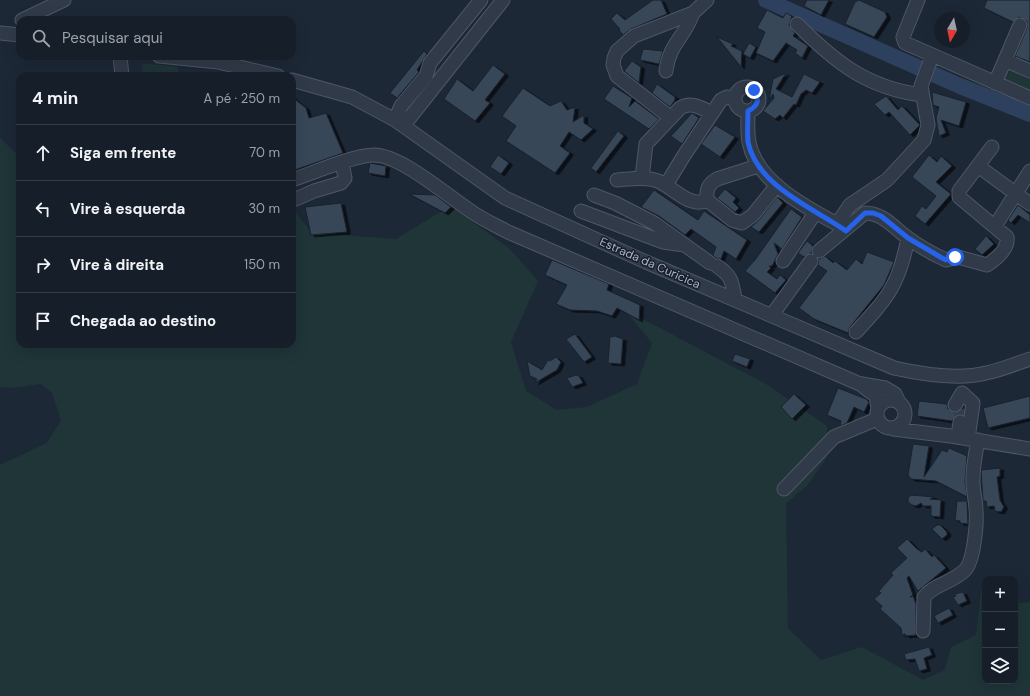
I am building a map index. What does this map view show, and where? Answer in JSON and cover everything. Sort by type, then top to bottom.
[{"type":"street","points":[[31,16],[64,0]]},
{"type":"street","points":[[399,122],[401,106],[426,76],[430,63],[481,0]]},
{"type":"street","points":[[399,122],[503,0]]},
{"type":"street","points":[[671,118],[617,76],[613,65],[614,58],[617,51],[634,36],[693,13],[706,0]]},
{"type":"street","points":[[918,0],[903,37],[905,43],[931,58],[1030,98]]},
{"type":"street","points":[[666,71],[669,53],[689,24],[693,13]]},
{"type":"street","points":[[2,32],[16,24]]},
{"type":"street","points":[[797,24],[842,66],[898,92],[922,95]]},
{"type":"street","points":[[995,83],[1020,25]]},
{"type":"street","points":[[2,32],[16,34]]},
{"type":"street","points":[[841,228],[850,205],[888,180],[924,140],[928,125],[922,95],[923,80],[931,58]]},
{"type":"street","points":[[120,60],[122,72]]},
{"type":"street","points":[[198,60],[218,62],[261,72]]},
{"type":"street","points":[[1005,60],[1030,71]]},
{"type":"street","name":"Estrada da Curicica","points":[[296,81],[352,97],[399,122],[505,198],[646,262],[894,368],[924,374],[985,374],[1030,359]]},
{"type":"street","points":[[742,88],[754,90],[758,96],[758,103],[754,108],[748,111],[742,110],[737,106],[735,99],[737,93],[742,88]]},
{"type":"street","points":[[666,185],[712,113],[724,98],[730,97],[735,99]]},
{"type":"street","points":[[642,178],[646,144],[671,118],[686,105],[697,106],[712,113]]},
{"type":"street","points":[[748,111],[748,141],[758,166],[777,185],[796,200],[841,228]]},
{"type":"street","points":[[772,315],[815,256],[841,228],[865,213],[873,213],[881,216],[908,238],[946,260],[958,257],[987,266],[1005,248],[1008,243],[1006,237],[995,226],[959,197],[959,191],[992,147]]},
{"type":"street","points":[[296,179],[361,157],[374,155],[388,158],[403,165],[476,215],[508,232],[860,384],[876,396],[877,414],[883,426],[906,432],[923,432],[1030,449]]},
{"type":"street","points":[[296,199],[314,191],[341,183],[345,178],[342,163]]},
{"type":"street","points":[[706,200],[707,188],[712,182],[758,166]]},
{"type":"street","points":[[978,166],[1030,204]]},
{"type":"street","points":[[995,226],[1030,171]]},
{"type":"street","points":[[617,180],[642,178],[657,180],[692,202],[700,203],[706,200]]},
{"type":"street","points":[[706,200],[732,220],[742,223],[753,215],[777,185]]},
{"type":"street","points":[[594,195],[614,203],[654,223],[714,265],[728,273],[731,280],[734,300]]},
{"type":"street","points":[[581,211],[663,242],[686,245]]},
{"type":"street","points":[[783,261],[815,213]]},
{"type":"street","points":[[856,332],[892,290],[904,261],[908,238]]},
{"type":"street","points":[[958,406],[962,393],[963,374]]},
{"type":"street","points":[[860,384],[884,388],[895,394],[905,410],[909,422],[923,432]]},
{"type":"street","points":[[962,393],[973,403],[964,438]]},
{"type":"street","points":[[784,489],[834,437],[877,414],[884,401],[894,400],[899,402]]},
{"type":"street","points":[[893,428],[902,424],[906,415]]},
{"type":"street","points":[[923,631],[924,597],[934,588],[960,575],[965,570],[970,560],[975,530],[976,511],[972,478],[964,438],[956,421]]},
{"type":"green space","points":[[1005,60],[1030,71],[1030,98],[995,83]]},
{"type":"green space","points":[[142,63],[178,67],[178,72],[143,72]]},
{"type":"green space","points":[[0,138],[16,153],[16,348],[296,348],[296,213],[312,233],[396,239],[450,206],[509,248],[538,281],[511,342],[526,391],[557,410],[587,407],[637,384],[652,343],[624,309],[766,384],[827,426],[827,457],[807,486],[786,503],[788,628],[821,660],[862,647],[923,680],[945,670],[951,647],[976,635],[982,590],[982,684],[1018,684],[1018,603],[1026,603],[1030,601],[1030,696],[0,696],[0,465],[47,443],[61,420],[52,393],[41,384],[12,388],[0,387]]},
{"type":"building","points":[[653,0],[661,0],[667,14],[631,29],[623,35],[611,19],[617,13],[625,20]]},
{"type":"building","points":[[807,0],[829,0],[821,15],[804,6]]},
{"type":"building","points":[[859,0],[885,12],[887,17],[874,37],[845,24],[855,2]]},
{"type":"building","points":[[987,0],[1030,0],[1030,62],[1015,56],[1027,28],[1027,21],[1019,17],[1013,22],[984,8]]},
{"type":"building","points":[[767,10],[783,18],[786,13],[792,16],[789,25],[795,33],[793,36],[808,46],[802,58],[795,53],[797,50],[786,43],[773,61],[756,53],[765,32],[757,28]]},
{"type":"building","points":[[717,37],[733,44],[731,46],[742,51],[741,67]]},
{"type":"building","points":[[749,43],[756,47],[750,58],[743,54]]},
{"type":"building","points":[[643,49],[663,51],[659,64],[640,60]]},
{"type":"building","points":[[424,51],[427,54],[417,70],[419,72],[397,98],[390,93]]},
{"type":"building","points":[[632,61],[641,67],[639,83],[624,71]]},
{"type":"building","points":[[493,65],[505,74],[485,100],[490,103],[475,121],[444,99],[457,79],[473,91]]},
{"type":"building","points":[[786,73],[776,89],[792,97],[804,74],[820,82],[812,93],[806,90],[801,94],[796,105],[794,104],[783,118],[780,115],[775,119],[763,111],[774,98],[773,94],[769,100],[773,79]]},
{"type":"building","points":[[657,84],[675,97],[675,100],[670,107],[652,93]]},
{"type":"building","points":[[613,86],[632,98],[629,107],[635,101],[659,119],[649,129],[604,99]]},
{"type":"building","points":[[523,88],[550,106],[561,101],[567,110],[575,107],[573,122],[584,115],[584,123],[593,129],[581,140],[569,132],[560,146],[570,153],[555,173],[506,141],[516,126],[502,116]]},
{"type":"building","points":[[932,92],[966,102],[959,126],[941,120],[946,133],[939,136],[936,118],[939,107],[933,105]]},
{"type":"building","points":[[886,96],[898,110],[902,106],[920,125],[910,135],[889,112],[885,115],[874,104]]},
{"type":"building","points":[[296,100],[306,108],[309,118],[326,113],[343,153],[296,170]]},
{"type":"building","points":[[692,113],[699,118],[682,144],[671,136]]},
{"type":"building","points":[[715,125],[735,137],[720,157],[701,144]]},
{"type":"building","points":[[618,131],[624,136],[596,172],[591,168]]},
{"type":"building","points":[[498,155],[509,163],[501,174],[490,167]]},
{"type":"building","points":[[929,155],[937,162],[941,156],[952,166],[936,182],[951,194],[925,224],[915,216],[922,206],[926,209],[936,196],[912,177]]},
{"type":"building","points":[[370,163],[386,166],[385,176],[368,173]]},
{"type":"building","points":[[725,189],[736,198],[733,202],[739,208],[735,212],[717,198]]},
{"type":"building","points":[[654,190],[698,220],[704,211],[747,240],[736,259],[724,251],[721,259],[716,258],[713,255],[716,247],[691,229],[685,235],[659,216],[641,207]]},
{"type":"building","points":[[409,194],[435,195],[451,207],[445,213]]},
{"type":"building","points":[[777,197],[783,203],[759,232],[751,227],[759,220]]},
{"type":"building","points":[[341,203],[347,232],[311,235],[305,207]]},
{"type":"building","points":[[1018,205],[1030,215],[1030,223],[1018,215],[1011,223],[1008,220]]},
{"type":"building","points":[[791,209],[802,217],[782,249],[774,243],[778,254],[772,266],[769,266],[771,268],[767,272],[777,279],[780,275],[786,280],[775,293],[745,271],[755,260]]},
{"type":"building","points":[[986,236],[994,244],[982,255],[975,249]]},
{"type":"building","points":[[807,241],[813,246],[811,253],[804,257],[798,253]]},
{"type":"building","points":[[867,252],[894,262],[884,285],[850,327],[848,333],[814,319],[799,308],[827,271],[818,265],[819,259],[825,256],[833,263],[835,261],[847,270],[856,259],[862,264]]},
{"type":"building","points":[[552,260],[609,284],[607,290],[640,305],[639,320],[617,308],[612,316],[597,311],[570,310],[556,304],[567,285],[545,275]]},
{"type":"building","points":[[575,334],[592,357],[584,362],[566,339]]},
{"type":"building","points":[[615,336],[623,339],[621,364],[608,363],[610,337]]},
{"type":"building","points":[[735,354],[750,359],[747,367],[732,361]]},
{"type":"building","points":[[556,357],[561,362],[557,370],[535,383],[537,379],[530,376],[527,361],[542,370],[548,360],[550,361]]},
{"type":"building","points":[[576,375],[579,376],[583,383],[572,387],[567,378]]},
{"type":"building","points":[[838,388],[866,399],[869,402],[864,412],[854,407],[847,423],[840,426],[841,421],[827,415]]},
{"type":"building","points":[[794,394],[806,405],[792,419],[781,407]]},
{"type":"building","points":[[1030,396],[1030,418],[988,428],[983,408]]},
{"type":"building","points":[[919,401],[947,404],[948,409],[955,413],[959,412],[964,407],[963,415],[957,415],[952,421],[917,416]]},
{"type":"building","points":[[913,444],[929,446],[924,477],[942,450],[947,452],[949,448],[967,456],[965,481],[967,497],[936,481],[911,479],[908,475]]},
{"type":"building","points":[[1000,468],[1000,476],[997,477],[1000,500],[1004,507],[1001,512],[995,511],[994,506],[987,507],[986,501],[983,501],[981,470]]},
{"type":"building","points":[[911,495],[934,497],[930,499],[941,500],[940,517],[931,516],[931,506],[923,506],[921,503],[916,506],[908,502],[908,498]]},
{"type":"building","points":[[957,501],[967,501],[968,524],[960,523],[960,521],[955,520]]},
{"type":"building","points":[[937,525],[940,525],[947,532],[947,535],[942,539],[932,529]]},
{"type":"building","points":[[907,539],[922,552],[925,549],[932,557],[934,555],[946,568],[918,591],[909,576],[907,578],[913,595],[910,597],[913,596],[916,604],[916,635],[906,636],[905,634],[902,635],[901,628],[880,609],[882,606],[874,599],[881,593],[879,591],[893,575],[891,573],[907,558],[897,548]]},
{"type":"building","points":[[963,592],[967,601],[958,605],[953,597],[956,596],[955,594]]},
{"type":"building","points":[[949,608],[953,615],[938,623],[934,616]]},
{"type":"building","points":[[929,647],[932,655],[924,658],[927,669],[919,671],[915,659],[906,660],[904,654]]},
{"type":"waterway","points":[[766,0],[960,86],[1030,114]]},
{"type":"tunnel","points":[[960,422],[962,406]]},
{"type":"route","points":[[754,90],[758,96],[758,103],[754,108],[748,111],[748,141],[751,152],[758,166],[777,185],[815,213],[846,231],[865,213],[873,213],[881,216],[908,238],[942,258],[946,260],[955,257]]}]
